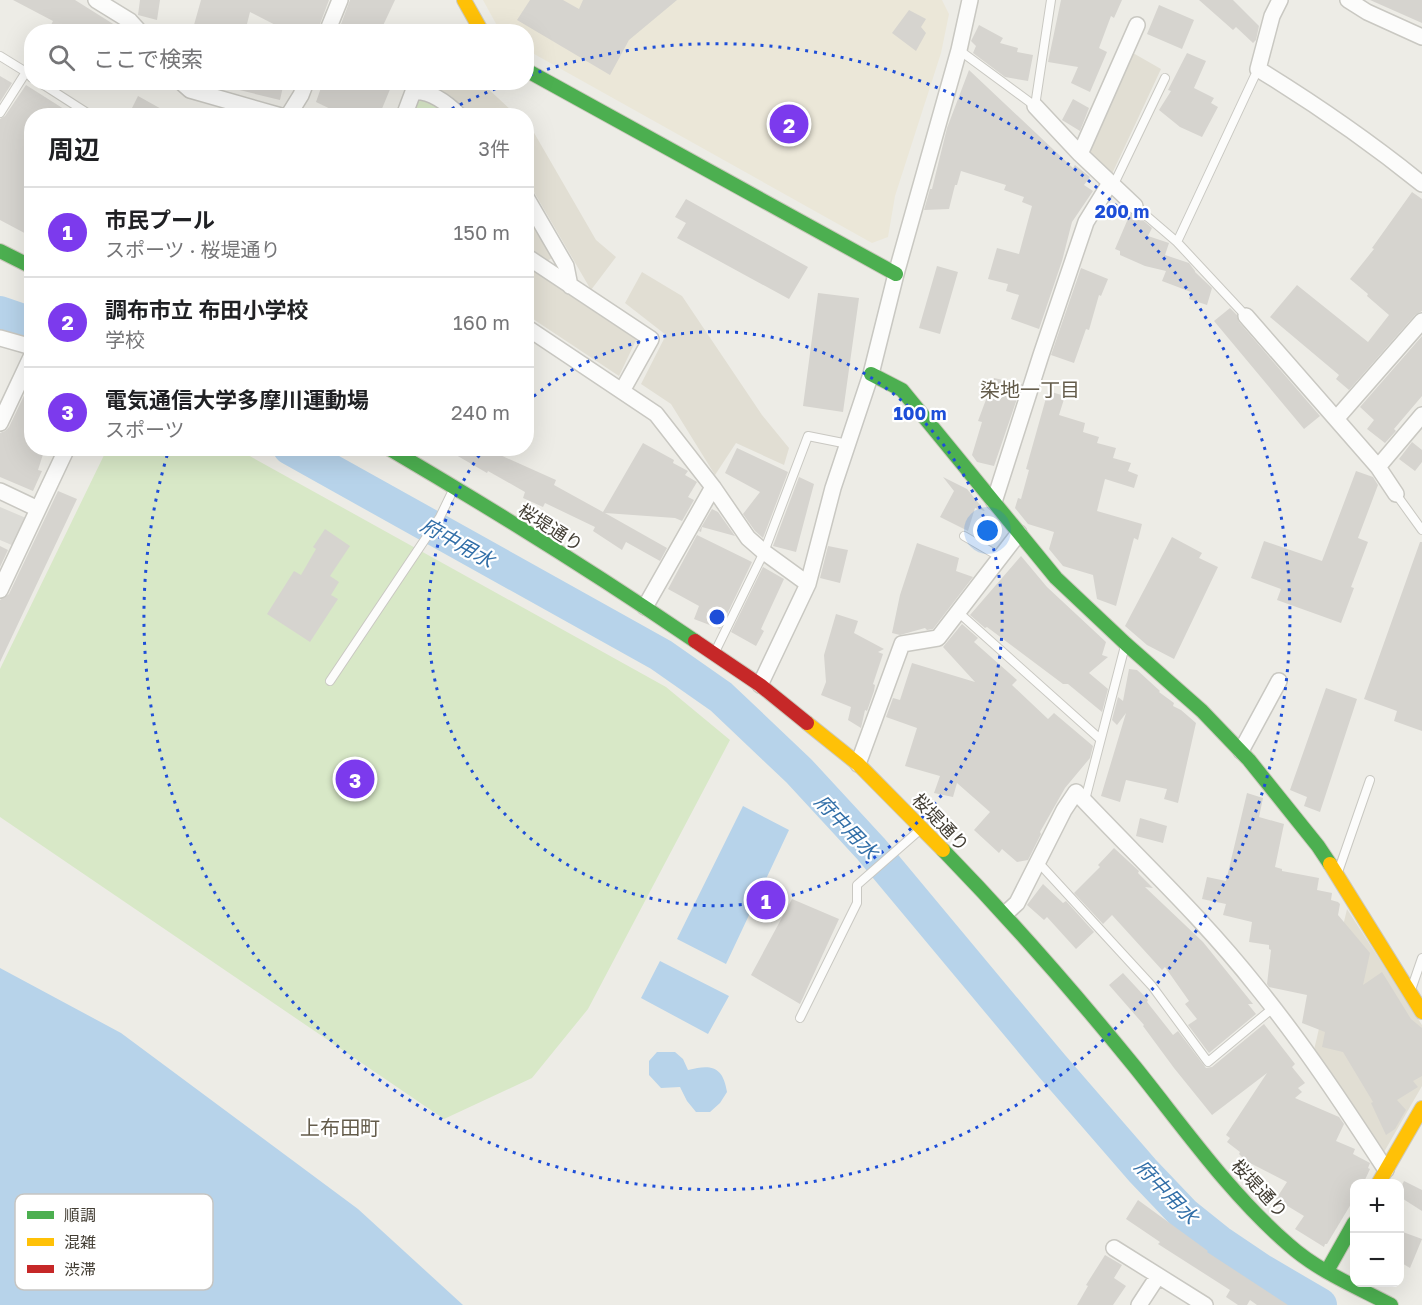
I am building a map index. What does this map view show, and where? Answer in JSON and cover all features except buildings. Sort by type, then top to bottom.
[{"type":"street","points":[[96,0],[133,24]]},
{"type":"street","points":[[330,24],[340,0]]},
{"type":"street","points":[[464,0],[478,24]]},
{"type":"street","points":[[760,686],[808,584],[823,524],[871,374],[896,274],[959,50],[970,0]]},
{"type":"street","points":[[1280,0],[1272,16],[1258,69],[1382,151],[1422,184]]},
{"type":"street","points":[[1348,0],[1367,12],[1422,37]]},
{"type":"street","points":[[1080,154],[1137,25]]},
{"type":"street","points":[[534,74],[896,274]]},
{"type":"street","points":[[190,90],[253,108]]},
{"type":"street","points":[[293,108],[303,90]]},
{"type":"street","points":[[407,108],[413,92],[420,91],[446,102],[452,108]]},
{"type":"street","points":[[1035,106],[1080,154],[1135,206]]},
{"type":"street","points":[[994,502],[1086,222],[1111,185]]},
{"type":"street","points":[[534,211],[566,266],[570,286]]},
{"type":"street","points":[[0,251],[24,263]]},
{"type":"street","points":[[534,261],[651,339],[622,391]]},
{"type":"street","points":[[1246,316],[1378,467],[1396,494]]},
{"type":"street","points":[[1336,419],[1422,321]]},
{"type":"street","points":[[534,332],[656,414],[748,538],[808,584]]},
{"type":"street","points":[[0,338],[24,345]]},
{"type":"street","points":[[0,423],[24,372]]},
{"type":"street","points":[[871,374],[902,390],[1056,578],[1202,711],[1241,751],[1318,846],[1422,1012]]},
{"type":"street","points":[[1378,467],[1422,415]]},
{"type":"street","points":[[0,590],[63,456]]},
{"type":"street","name":"桜堤通り","points":[[402,456],[645,607],[760,686],[858,764],[1005,914],[1117,1045],[1245,1203],[1291,1247],[1373,1301],[1390,1305]]},
{"type":"street","points":[[645,607],[712,487]]},
{"type":"street","points":[[0,492],[38,509]]},
{"type":"street","points":[[858,764],[902,644],[938,638],[1019,533]]},
{"type":"street","points":[[1241,751],[1279,681]]},
{"type":"street","points":[[1005,914],[1017,903],[1064,810],[1076,792],[1213,935],[1273,1008],[1313,1060],[1386,1170]]},
{"type":"street","points":[[1381,1179],[1422,1108]]},
{"type":"street","points":[[1327,1270],[1350,1231]]},
{"type":"street","points":[[1113,1248],[1205,1305]]},
{"type":"street","points":[[1139,1305],[1158,1276]]},
{"type":"lane","points":[[959,50],[1035,106],[1051,0]]},
{"type":"lane","points":[[0,56],[24,72]]},
{"type":"lane","points":[[1177,242],[1258,69]]},
{"type":"lane","points":[[1111,185],[1165,78]]},
{"type":"lane","points":[[0,113],[24,82]]},
{"type":"lane","points":[[51,90],[80,108]]},
{"type":"lane","points":[[1135,206],[1177,242],[1246,316]]},
{"type":"lane","points":[[714,654],[764,552],[808,436],[849,444]]},
{"type":"lane","points":[[330,681],[440,517],[455,487]]},
{"type":"lane","points":[[1396,494],[1422,530]]},
{"type":"lane","points":[[964,536],[1000,557]]},
{"type":"lane","points":[[958,612],[1100,739]]},
{"type":"lane","points":[[1084,801],[1126,644]]},
{"type":"lane","points":[[1337,875],[1370,780]]},
{"type":"lane","points":[[800,1018],[857,903],[857,885],[922,828]]},
{"type":"lane","points":[[1038,862],[1152,986],[1208,1062],[1273,1008]]},
{"type":"lane","points":[[1410,993],[1422,958]]},
{"type":"shaded area","points":[[483,0],[942,0],[949,14],[941,53],[895,196],[888,237],[872,243],[534,54],[534,24],[496,24]]},
{"type":"shaded area","points":[[1133,53],[1161,69],[1111,176],[1089,153]]},
{"type":"shaded area","points":[[439,90],[489,90],[509,108],[464,108],[452,97]]},
{"type":"shaded area","points":[[534,133],[596,240],[616,257],[591,290],[534,192]]},
{"type":"shaded area","points":[[534,226],[554,257],[547,261],[534,252]]},
{"type":"shaded area","points":[[534,271],[638,336],[619,376],[534,320]]},
{"type":"shaded area","points":[[642,272],[682,296],[762,415],[789,448],[784,465],[736,443],[715,475],[671,404],[641,384],[666,335],[625,303]]},
{"type":"shaded area","points":[[0,507],[26,518],[14,546],[0,540]]},
{"type":"shaded area","points":[[1347,909],[1422,1025],[1422,1086],[1384,1152],[1314,1050]]},
{"type":"green space","points":[[422,100],[440,108],[414,108],[415,103]]},
{"type":"green space","points":[[104,456],[250,456],[666,687],[730,740],[588,1009],[532,1078],[444,1119],[0,817],[0,669]]},
{"type":"water","points":[[743,806],[789,830],[726,964],[677,939]]},
{"type":"water","points":[[660,961],[729,996],[708,1034],[641,998]]},
{"type":"water","points":[[0,968],[121,1033],[358,1209],[463,1305],[0,1305]]},
{"type":"water","points":[[657,1052],[675,1052],[683,1059],[688,1070],[709,1067],[719,1072],[727,1092],[720,1103],[710,1112],[696,1112],[680,1087],[661,1088],[649,1075],[649,1061]]},
{"type":"waterway","name":"府中用水","points":[[0,313],[24,321]]},
{"type":"waterway","name":"府中用水","points":[[304,456],[661,655],[721,697],[799,771],[871,849],[1052,1066],[1143,1171],[1184,1214],[1219,1242],[1262,1271],[1320,1305]]},
{"type":"traffic: fast","points":[[534,74],[896,274]]},
{"type":"traffic: fast","points":[[0,251],[24,263]]},
{"type":"traffic: fast","points":[[871,374],[902,390],[1056,578],[1202,711],[1249,760],[1330,864]]},
{"type":"traffic: fast","points":[[402,456],[543,542],[695,641]]},
{"type":"traffic: fast","points":[[943,850],[993,902],[1065,984],[1135,1067],[1208,1160],[1267,1225],[1312,1263],[1391,1305]]},
{"type":"traffic: fast","points":[[1327,1271],[1350,1230]]},
{"type":"traffic: slow","points":[[464,0],[478,24]]},
{"type":"traffic: slow","points":[[807,723],[858,764],[943,850]]},
{"type":"traffic: slow","points":[[1330,864],[1422,1012]]},
{"type":"traffic: slow","points":[[1381,1179],[1422,1108]]},
{"type":"traffic: jam","points":[[695,641],[760,685],[807,723]]},
{"type":"place","name":"調布市立 布田小学校","points":[[789,124]]},
{"type":"place","name":"電気通信大学多摩川運動場","points":[[355,779]]},
{"type":"place","name":"市民プール","points":[[766,900]]},
{"type":"district","name":"染地一丁目","points":[[1030,389]]},
{"type":"district","name":"上布田町","points":[[340,1127]]}]
